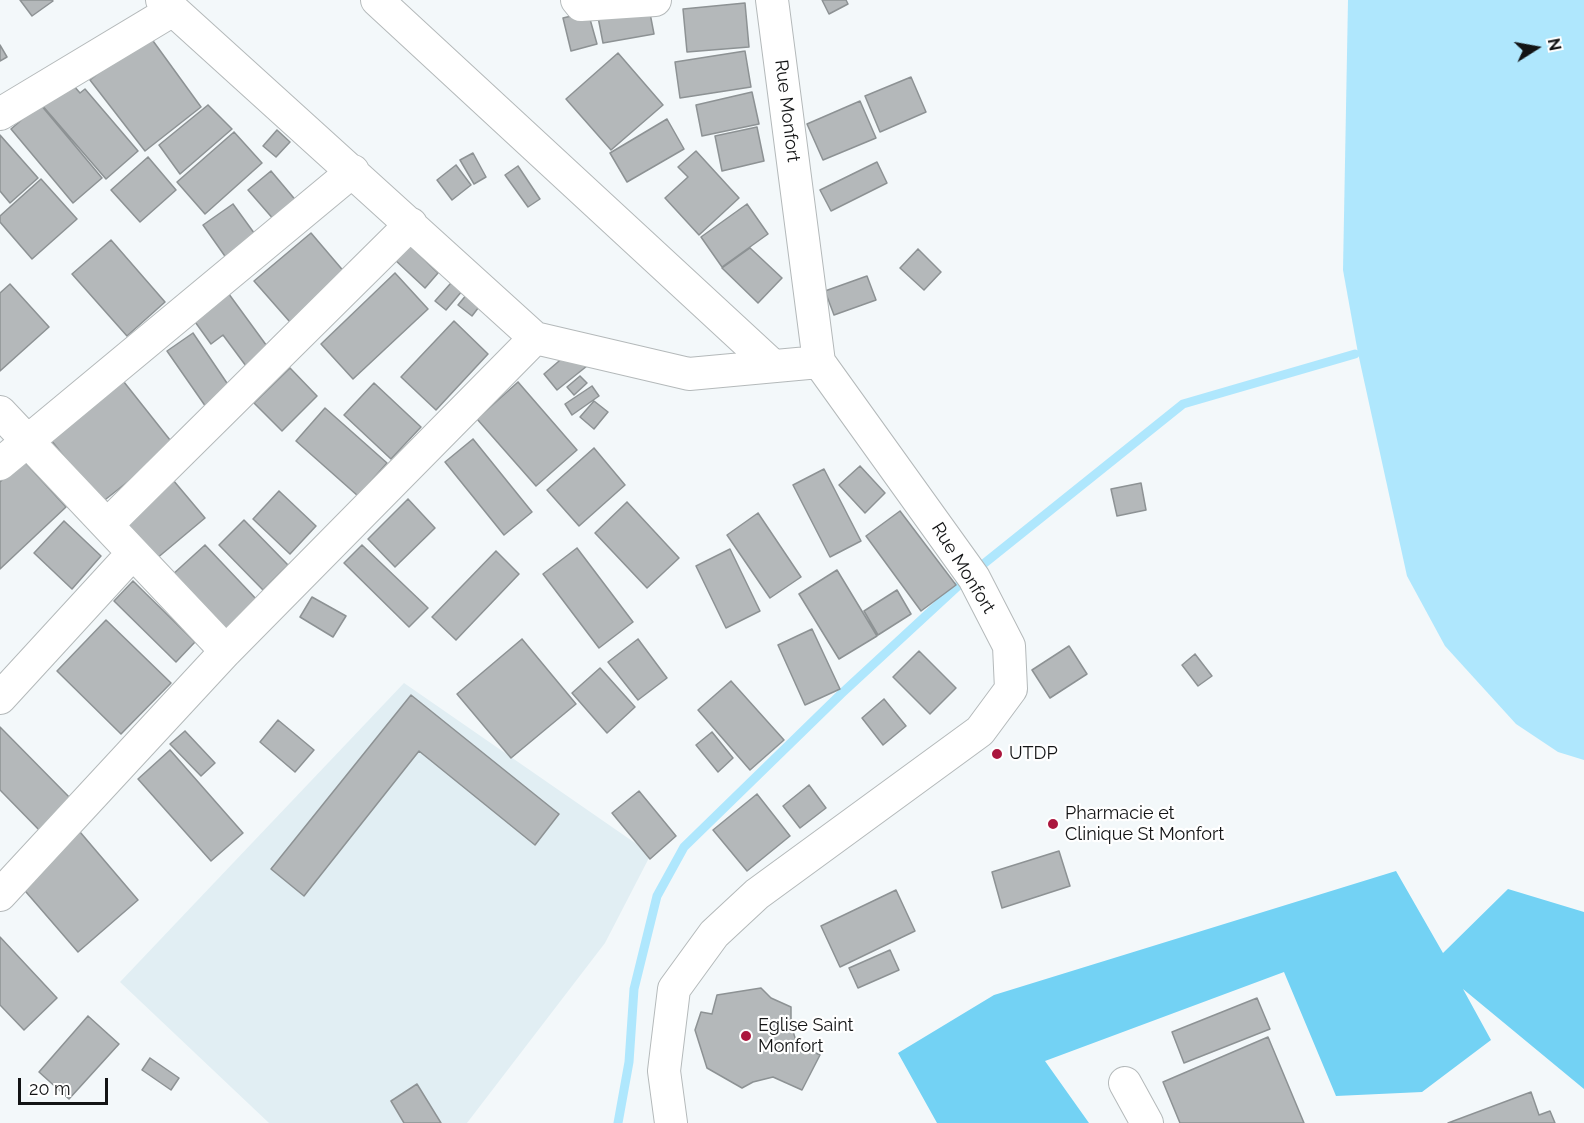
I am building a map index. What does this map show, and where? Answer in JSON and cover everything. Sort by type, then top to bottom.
[{"type":"street","points":[[377,0],[773,366]]},
{"type":"street","points":[[577,0],[581,4],[655,0]]},
{"type":"street","name":"Rue Monfort","points":[[671,1123],[664,1071],[674,989],[714,933],[757,894],[980,731],[1011,689],[1009,646],[974,578],[819,362],[772,0]]},
{"type":"street","points":[[0,114],[168,5],[535,338],[689,374],[819,362]]},
{"type":"street","points":[[0,464],[353,171]]},
{"type":"street","points":[[106,525],[411,224]]},
{"type":"street","points":[[4,881],[226,651],[535,338]]},
{"type":"street","points":[[0,412],[226,651]]},
{"type":"street","points":[[0,698],[133,553]]},
{"type":"street","points":[[1125,1083],[1147,1123]]},
{"type":"shaded area","points":[[1348,0],[1584,0],[1584,760],[1558,752],[1516,724],[1445,646],[1407,576],[1358,353],[1343,270]]},
{"type":"shaded area","points":[[404,683],[651,854],[605,943],[467,1123],[269,1123],[120,982]]},
{"type":"shaded area","points":[[1396,871],[1443,953],[1508,889],[1584,912],[1584,1089],[1463,989],[1491,1040],[1422,1092],[1336,1096],[1284,972],[1045,1061],[1089,1123],[937,1123],[898,1053],[994,995]]},
{"type":"building","points":[[20,0],[52,0],[53,1],[32,16]]},
{"type":"building","points":[[822,0],[846,0],[848,4],[829,14]]},
{"type":"building","points":[[745,3],[749,47],[687,52],[683,9]]},
{"type":"building","points":[[649,8],[654,34],[603,43],[598,17]]},
{"type":"building","points":[[588,12],[597,44],[571,51],[563,18]]},
{"type":"building","points":[[148,34],[201,107],[145,151],[90,80]]},
{"type":"building","points":[[0,45],[7,57],[0,61]]},
{"type":"building","points":[[745,51],[751,87],[680,98],[675,62]]},
{"type":"building","points":[[618,53],[663,105],[611,150],[566,99]]},
{"type":"building","points":[[911,77],[926,112],[880,132],[865,96]]},
{"type":"building","points":[[73,85],[80,93],[85,89],[138,151],[106,179],[41,104]]},
{"type":"building","points":[[752,92],[759,124],[702,136],[696,105]]},
{"type":"building","points":[[860,101],[876,138],[823,160],[807,124]]},
{"type":"building","points":[[40,104],[102,178],[73,203],[11,129]]},
{"type":"building","points":[[208,105],[232,129],[180,174],[159,145]]},
{"type":"building","points":[[667,119],[684,149],[627,182],[610,153]]},
{"type":"building","points":[[757,127],[764,161],[722,171],[715,136]]},
{"type":"building","points":[[277,130],[290,142],[276,157],[263,146]]},
{"type":"building","points":[[234,132],[262,163],[205,214],[177,182]]},
{"type":"building","points":[[0,135],[38,178],[10,203],[0,191]]},
{"type":"building","points":[[696,151],[739,198],[699,235],[665,198],[688,177],[678,167]]},
{"type":"building","points":[[473,153],[486,177],[474,184],[460,160]]},
{"type":"building","points":[[148,157],[176,190],[140,222],[111,190]]},
{"type":"building","points":[[877,162],[887,183],[831,211],[820,190]]},
{"type":"building","points":[[456,165],[471,185],[452,200],[437,180]]},
{"type":"building","points":[[518,166],[540,199],[528,207],[505,175]]},
{"type":"building","points":[[271,171],[298,203],[275,221],[248,190]]},
{"type":"building","points":[[41,179],[77,219],[32,259],[0,222],[0,216]]},
{"type":"building","points":[[233,204],[257,237],[227,259],[203,225]]},
{"type":"building","points":[[747,204],[768,234],[722,267],[701,237]]},
{"type":"building","points":[[311,233],[346,274],[290,322],[254,281]]},
{"type":"building","points":[[111,240],[165,302],[127,336],[72,274]]},
{"type":"building","points":[[408,244],[438,273],[425,288],[394,259]]},
{"type":"building","points":[[750,248],[782,278],[758,303],[722,268]]},
{"type":"building","points":[[918,249],[941,272],[924,290],[900,268]]},
{"type":"building","points":[[395,273],[428,309],[353,379],[321,344]]},
{"type":"building","points":[[458,275],[468,284],[446,310],[435,301]]},
{"type":"building","points":[[867,276],[876,300],[834,315],[825,291]]},
{"type":"building","points":[[10,284],[49,327],[0,371],[0,293]]},
{"type":"building","points":[[223,286],[272,353],[249,370],[223,335],[211,344],[188,312]]},
{"type":"building","points":[[472,288],[485,299],[472,316],[458,305]]},
{"type":"building","points":[[454,321],[488,354],[436,410],[401,377]]},
{"type":"building","points":[[193,333],[231,389],[206,407],[167,351]]},
{"type":"building","points":[[573,349],[587,366],[557,390],[544,374]]},
{"type":"building","points":[[290,368],[317,396],[282,431],[254,403]]},
{"type":"building","points":[[580,376],[587,383],[574,395],[567,387]]},
{"type":"building","points":[[120,377],[174,445],[101,503],[47,435]]},
{"type":"building","points":[[518,382],[577,450],[536,486],[477,419]]},
{"type":"building","points":[[374,383],[421,427],[391,459],[344,415]]},
{"type":"building","points":[[592,386],[599,396],[572,415],[565,404]]},
{"type":"building","points":[[594,401],[608,412],[594,429],[580,417]]},
{"type":"building","points":[[325,408],[387,463],[358,496],[296,441]]},
{"type":"building","points":[[473,439],[532,512],[504,535],[445,462]]},
{"type":"building","points":[[594,448],[625,485],[579,526],[547,490]]},
{"type":"building","points":[[23,460],[66,507],[0,569],[0,482]]},
{"type":"building","points":[[860,466],[885,493],[865,513],[839,485]]},
{"type":"building","points":[[824,469],[861,541],[830,557],[793,485]]},
{"type":"building","points":[[173,480],[205,518],[156,559],[124,522]]},
{"type":"building","points":[[1141,483],[1146,510],[1117,516],[1111,489]]},
{"type":"building","points":[[279,491],[316,526],[290,554],[253,519]]},
{"type":"building","points":[[408,499],[435,528],[395,567],[368,539]]},
{"type":"building","points":[[627,502],[679,558],[647,588],[595,533]]},
{"type":"building","points":[[900,511],[956,585],[921,611],[866,536]]},
{"type":"building","points":[[758,513],[801,577],[770,598],[727,535]]},
{"type":"building","points":[[244,520],[288,565],[263,590],[219,545]]},
{"type":"building","points":[[64,521],[101,556],[72,589],[34,553]]},
{"type":"building","points":[[205,545],[258,601],[224,633],[171,576]]},
{"type":"building","points":[[362,545],[428,608],[409,627],[344,563]]},
{"type":"building","points":[[577,548],[633,622],[599,648],[543,574]]},
{"type":"building","points":[[730,549],[760,611],[726,628],[696,566]]},
{"type":"building","points":[[496,551],[519,574],[456,640],[432,617]]},
{"type":"building","points":[[837,570],[877,636],[839,659],[799,594]]},
{"type":"building","points":[[133,581],[195,642],[176,662],[114,601]]},
{"type":"building","points":[[897,590],[911,614],[878,635],[864,611]]},
{"type":"building","points":[[312,597],[346,616],[333,637],[300,617]]},
{"type":"building","points":[[106,620],[171,683],[121,734],[57,671]]},
{"type":"building","points":[[812,629],[840,689],[805,705],[778,645]]},
{"type":"building","points":[[522,639],[576,704],[511,758],[457,694]]},
{"type":"building","points":[[638,639],[667,678],[638,700],[608,662]]},
{"type":"building","points":[[1069,646],[1087,674],[1050,698],[1032,670]]},
{"type":"building","points":[[919,651],[956,688],[930,714],[893,677]]},
{"type":"building","points":[[1195,654],[1212,676],[1198,686],[1182,665]]},
{"type":"building","points":[[600,668],[635,707],[607,733],[572,693]]},
{"type":"building","points":[[731,681],[784,740],[750,770],[698,710]]},
{"type":"building","points":[[411,695],[559,814],[535,845],[419,751],[304,896],[271,869]]},
{"type":"building","points":[[884,699],[906,726],[883,745],[862,718]]},
{"type":"building","points":[[278,720],[314,750],[295,772],[260,742]]},
{"type":"building","points":[[0,727],[76,804],[44,835],[0,790]]},
{"type":"building","points":[[185,731],[215,763],[201,776],[170,744]]},
{"type":"building","points":[[712,732],[733,758],[718,772],[696,745]]},
{"type":"building","points":[[170,750],[243,833],[211,861],[138,779]]},
{"type":"building","points":[[809,785],[826,808],[800,828],[783,806]]},
{"type":"building","points":[[639,791],[676,836],[650,859],[612,813]]},
{"type":"building","points":[[757,794],[790,836],[747,871],[713,830]]},
{"type":"building","points":[[80,832],[138,900],[78,952],[20,885]]},
{"type":"building","points":[[1059,851],[1070,886],[1002,908],[992,872]]},
{"type":"building","points":[[896,890],[915,931],[840,967],[821,926]]},
{"type":"building","points":[[0,937],[57,998],[24,1030],[0,1005]]},
{"type":"building","points":[[890,950],[899,970],[858,988],[849,968]]},
{"type":"building","name":"Eglise Saint Monfort","points":[[761,988],[771,998],[791,1007],[791,1025],[797,1044],[820,1055],[802,1090],[773,1077],[753,1082],[742,1088],[707,1068],[695,1030],[701,1012],[712,1014],[717,995]]},
{"type":"building","points":[[1257,998],[1270,1029],[1184,1063],[1172,1032]]},
{"type":"building","points":[[88,1016],[119,1044],[69,1099],[39,1072]]},
{"type":"building","points":[[1268,1037],[1304,1123],[1180,1123],[1163,1082]]},
{"type":"building","points":[[150,1058],[179,1078],[171,1090],[142,1070]]},
{"type":"building","points":[[417,1084],[441,1123],[404,1123],[391,1101]]},
{"type":"building","points":[[1531,1092],[1539,1115],[1550,1111],[1555,1123],[1448,1123]]},
{"type":"waterway","points":[[618,1123],[629,1062],[634,989],[657,896],[684,847],[841,694],[971,574],[1183,404],[1355,354]]},
{"type":"place","name":"UTDP","points":[[997,754]]},
{"type":"place","name":"Pharmacie et Clinique St Monfort","points":[[1053,824]]},
{"type":"place","name":"Eglise Saint Monfort","points":[[746,1036]]}]
